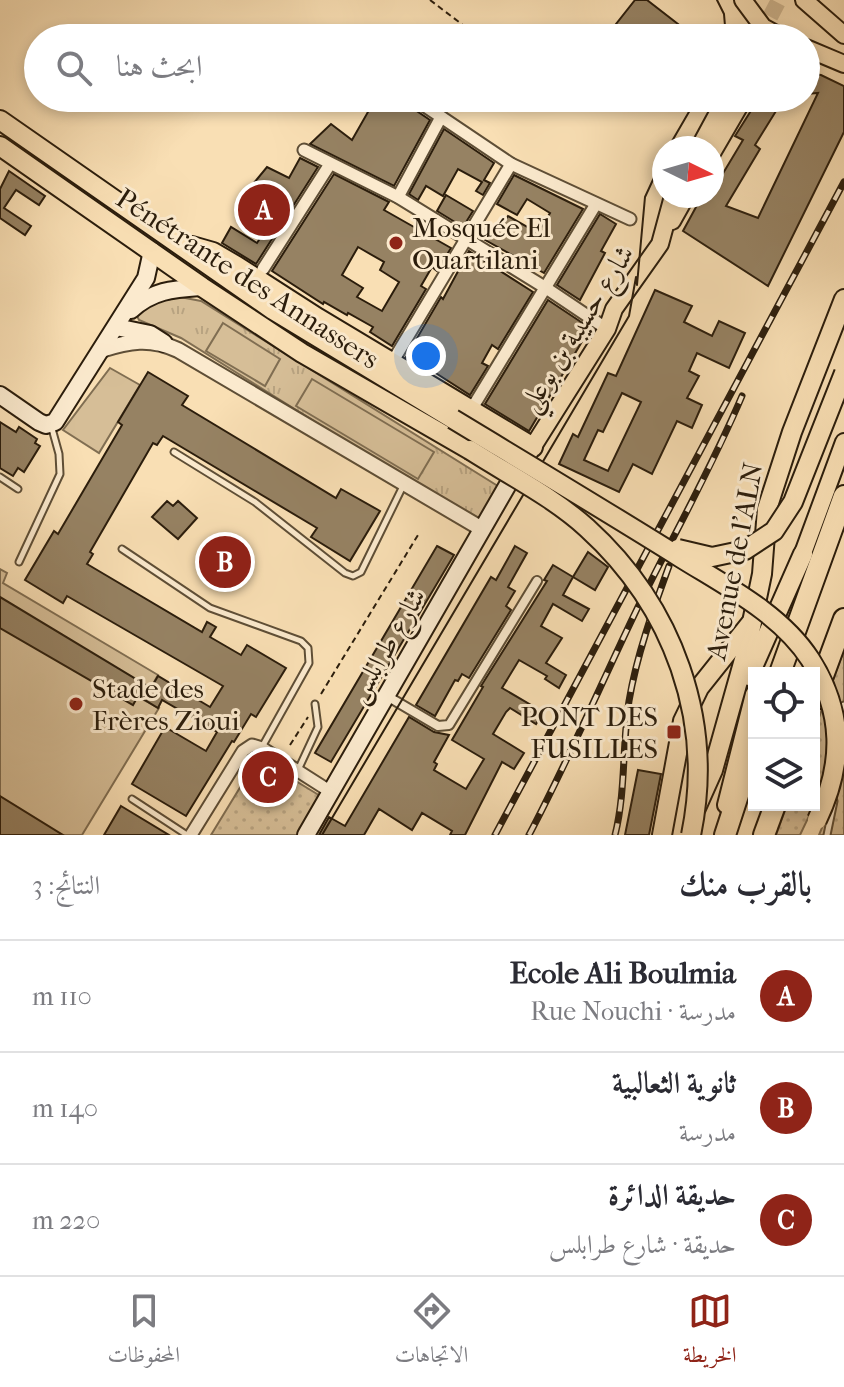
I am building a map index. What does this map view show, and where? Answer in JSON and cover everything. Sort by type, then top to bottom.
[{"type":"highway","points":[[2,120],[273,310],[625,523],[786,629],[810,658],[830,698],[838,736],[835,769],[818,830]]},
{"type":"highway","name":"Pénétrante des Annassers","points":[[0,146],[302,353],[470,450],[585,527],[624,566],[647,596],[679,660],[696,727],[698,774],[691,835]]},
{"type":"highway","points":[[172,240],[213,252],[533,447]]},
{"type":"highway","name":"Avenue de l'ALN","points":[[684,835],[713,770],[745,656],[762,574],[767,509],[797,417],[844,299]]},
{"type":"highway","points":[[625,523],[683,552],[712,557],[745,550],[774,531],[793,502],[844,373]]},
{"type":"highway","points":[[782,667],[844,496]]},
{"type":"highway","points":[[713,770],[737,701],[803,554]]},
{"type":"highway","points":[[820,684],[844,619]]},
{"type":"highway","points":[[662,835],[683,721],[699,688],[751,621]]},
{"type":"highway","points":[[725,835],[748,764]]},
{"type":"highway","points":[[764,835],[773,811]]},
{"type":"main road","points":[[743,0],[761,24]]},
{"type":"main road","points":[[804,0],[844,35]]},
{"type":"main road","points":[[822,0],[826,18]]},
{"type":"main road","points":[[705,136],[718,112]]},
{"type":"main road","points":[[722,136],[736,112]]},
{"type":"main road","name":"شارع حسيبة بن بوعلي","points":[[510,481],[607,329],[614,309],[660,244],[670,208]]},
{"type":"main road","points":[[660,244],[680,208]]},
{"type":"main road","points":[[0,395],[39,422],[50,424],[58,419],[146,278],[152,251]]},
{"type":"main road","points":[[118,323],[154,293],[202,287]]},
{"type":"main road","points":[[118,323],[150,334],[164,343]]},
{"type":"main road","points":[[762,667],[844,442]]},
{"type":"main road","name":"شارع طرابلس","points":[[306,835],[510,481]]},
{"type":"main road","points":[[719,835],[748,718]]},
{"type":"street","points":[[434,112],[511,164],[630,219]]},
{"type":"street","points":[[398,197],[441,117]]},
{"type":"street","points":[[304,150],[398,197],[607,329]]},
{"type":"street","points":[[263,269],[330,164]]},
{"type":"street","points":[[393,361],[511,164]]},
{"type":"street","points":[[471,410],[596,204]]},
{"type":"street","points":[[101,350],[135,341],[164,343],[482,529]]},
{"type":"street","points":[[387,696],[438,726],[449,725],[537,581]]},
{"type":"street","points":[[189,835],[243,751],[252,745],[262,748],[331,792]]},
{"type":"lane","points":[[19,562],[60,474],[59,454],[50,424]]},
{"type":"lane","points":[[174,452],[255,502],[345,573],[353,576],[361,572],[404,483]]},
{"type":"lane","points":[[0,477],[18,489]]},
{"type":"lane","points":[[122,549],[210,608],[301,641],[308,648],[309,663],[262,748]]},
{"type":"lane","points":[[297,770],[318,727],[315,704]]},
{"type":"lane","points":[[818,830],[838,777],[844,705]]},
{"type":"lane","points":[[132,799],[189,835]]},
{"type":"path","points":[[430,0],[462,24]]},
{"type":"path","points":[[290,745],[418,535]]},
{"type":"green space","points":[[180,297],[201,301],[501,488],[479,520],[413,483],[181,338],[139,320],[137,316],[152,303]]},
{"type":"green space","points":[[223,323],[280,359],[265,386],[206,351]]},
{"type":"green space","points":[[110,368],[140,385],[99,453],[63,430]]},
{"type":"green space","points":[[312,379],[434,452],[418,479],[296,406]]},
{"type":"green space","name":"Stade des Frères Zioui","points":[[0,569],[7,573],[3,583],[158,675],[144,700],[159,708],[82,835],[18,835],[0,824]]},
{"type":"green space","points":[[844,650],[844,835],[819,835],[824,823],[809,816],[800,835],[776,835],[785,811],[820,811],[820,715]]},
{"type":"green space","points":[[258,758],[322,797],[299,835],[211,835]]},
{"type":"building","points":[[635,0],[647,0],[678,24],[616,24]]},
{"type":"building","points":[[820,75],[844,86],[844,132],[768,286],[683,231],[695,208],[724,208],[724,172],[743,140],[735,136],[750,112],[775,112],[755,145],[760,149],[726,206],[758,218],[809,112],[820,112]]},
{"type":"building","points":[[368,112],[418,112],[430,120],[394,186],[310,144],[331,124],[352,140]]},
{"type":"building","points":[[444,129],[494,163],[484,180],[490,183],[483,195],[476,191],[482,182],[458,169],[443,196],[426,186],[418,200],[409,194]]},
{"type":"building","points":[[300,158],[318,167],[256,264],[222,243],[231,227],[257,243],[275,215],[240,200],[267,167],[289,178]]},
{"type":"building","points":[[9,171],[45,196],[39,205],[16,190],[4,208],[31,226],[25,235],[0,218],[0,189]]},
{"type":"building","points":[[334,174],[389,202],[384,210],[451,248],[437,271],[432,267],[421,286],[426,289],[392,346],[370,332],[373,327],[323,304],[272,271]],"holes":[[[358,247],[384,262],[380,270],[399,282],[382,311],[357,297],[363,288],[342,275]]]},
{"type":"building","points":[[514,175],[583,209],[544,273],[478,236],[486,223],[499,231],[508,216],[538,233],[550,213],[527,199],[517,215],[497,204]]},
{"type":"building","points":[[446,195],[473,211],[463,227],[437,211]]},
{"type":"building","points":[[600,214],[616,224],[601,251],[605,253],[580,300],[557,285]]},
{"type":"building","points":[[469,251],[533,292],[498,349],[492,345],[482,363],[488,366],[470,395],[431,370],[435,363],[417,352],[412,360],[406,357]]},
{"type":"building","points":[[655,290],[692,306],[684,322],[712,336],[719,321],[745,333],[729,368],[697,353],[689,371],[699,376],[687,398],[702,405],[692,428],[677,421],[652,474],[633,464],[619,492],[559,464],[573,434],[578,437],[608,373],[616,376]],"holes":[[[622,393],[641,402],[608,471],[584,460],[598,430],[603,432]]]},
{"type":"building","points":[[548,300],[590,328],[529,431],[485,404]]},
{"type":"building","points":[[148,372],[188,396],[182,405],[336,498],[341,489],[380,511],[350,561],[311,537],[317,528],[163,436],[157,445],[153,443],[90,552],[93,554],[87,564],[202,632],[207,622],[216,627],[210,637],[241,655],[247,645],[286,668],[256,717],[251,714],[232,741],[186,816],[132,784],[165,727],[206,751],[217,732],[162,700],[158,708],[138,696],[133,705],[0,628],[0,597],[151,688],[158,676],[210,707],[223,686],[67,596],[63,603],[25,580],[54,531],[58,534],[122,425],[118,422]]},
{"type":"building","points":[[0,422],[16,432],[19,427],[37,439],[35,443],[40,446],[24,472],[18,468],[13,476],[0,468]]},
{"type":"building","points":[[167,501],[173,506],[178,501],[197,518],[178,539],[152,517]]},
{"type":"building","points":[[437,546],[454,555],[331,762],[315,753]]},
{"type":"building","points":[[515,546],[527,553],[508,587],[515,591],[506,606],[511,610],[469,678],[462,674],[458,681],[455,680],[435,716],[416,705],[491,577],[496,580]]},
{"type":"building","points":[[588,552],[608,567],[595,590],[573,577]]},
{"type":"building","points":[[553,565],[573,577],[563,595],[589,609],[582,621],[553,604],[541,626],[562,638],[546,663],[566,675],[559,688],[545,679],[547,676],[519,660],[502,688],[543,712],[536,724],[510,708],[506,712],[493,734],[524,753],[514,769],[502,762],[465,835],[450,835],[452,831],[422,813],[412,830],[379,809],[364,835],[319,835],[329,817],[345,826],[409,717],[434,732],[449,735],[434,762],[437,764],[434,770],[466,789],[484,759],[452,740],[481,686],[547,581],[544,580]]},
{"type":"building","points":[[638,770],[661,774],[649,835],[625,835]]},
{"type":"building","points":[[0,796],[63,835],[0,835]]},
{"type":"building","points":[[121,806],[169,835],[104,835]]},
{"type":"tunnel","points":[[766,24],[779,0]]},
{"type":"tram line","points":[[717,0],[725,24]]},
{"type":"tram line","points":[[675,136],[689,112]]},
{"type":"tram line","points":[[322,835],[629,316],[636,277],[637,285],[645,197],[652,182]]},
{"type":"railway","points":[[495,835],[844,182]]},
{"type":"railway","points":[[529,835],[742,396]]},
{"type":"railway","points":[[615,835],[632,684],[669,566]]},
{"type":"place","name":"Ecole Ali Boulmia","points":[[264,210]]},
{"type":"place","name":"Mosquée El Ouartilani","points":[[396,243]]},
{"type":"place","name":"ثانوية الثعالبية","points":[[225,562]]},
{"type":"place","name":"Stade des Frères Zioui","points":[[76,704]]},
{"type":"place","name":"PONT DES FUSILLES","points":[[674,732]]},
{"type":"place","name":"حديقة الدائرة","points":[[268,777]]}]
